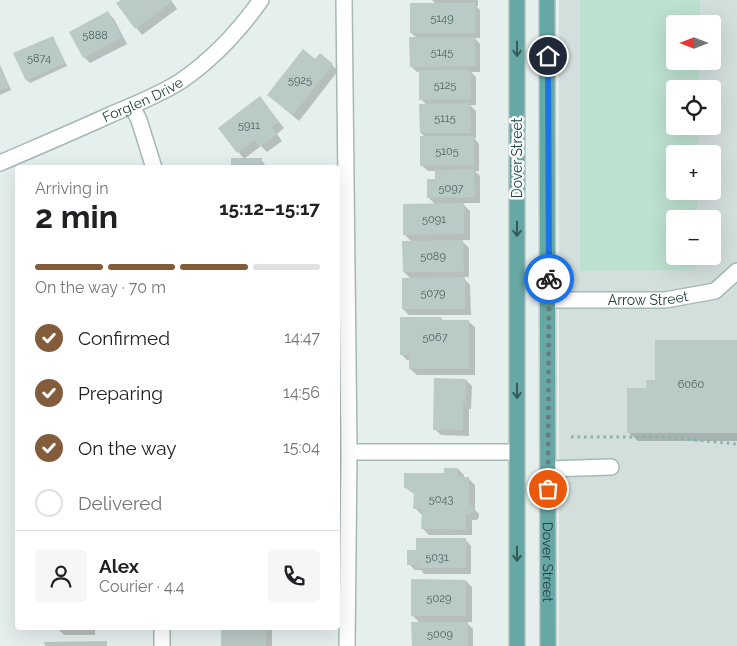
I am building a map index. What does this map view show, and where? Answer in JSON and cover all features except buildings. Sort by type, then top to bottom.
[{"type":"main road","name":"Dover Street","points":[[517,0],[517,646]]},
{"type":"main road","name":"Dover Street","points":[[547,0],[549,300],[548,646]]},
{"type":"street","name":"Forglen Drive","points":[[0,164],[132,106],[180,82],[207,62],[245,23],[261,0]]},
{"type":"street","points":[[344,0],[349,452],[347,646]]},
{"type":"street","points":[[132,106],[143,130],[153,165]]},
{"type":"street","name":"Arrow Street","points":[[549,300],[665,300],[715,291],[737,271]]},
{"type":"street","points":[[349,452],[517,452]]},
{"type":"street","points":[[548,469],[611,467]]},
{"type":"street","points":[[162,630],[162,646]]},
{"type":"path","points":[[571,436],[664,438],[737,444]]},
{"type":"shaded area","points":[[559,0],[737,0],[737,646],[559,646]]},
{"type":"green space","points":[[580,0],[700,0],[700,15],[666,15],[666,70],[699,70],[699,80],[666,80],[666,135],[698,135],[698,145],[666,145],[666,200],[697,200],[697,210],[666,210],[666,265],[696,265],[696,270],[580,271]]},
{"type":"way so far","points":[[548,489],[549,279]]},
{"type":"route","points":[[548,56],[549,279]]}]
